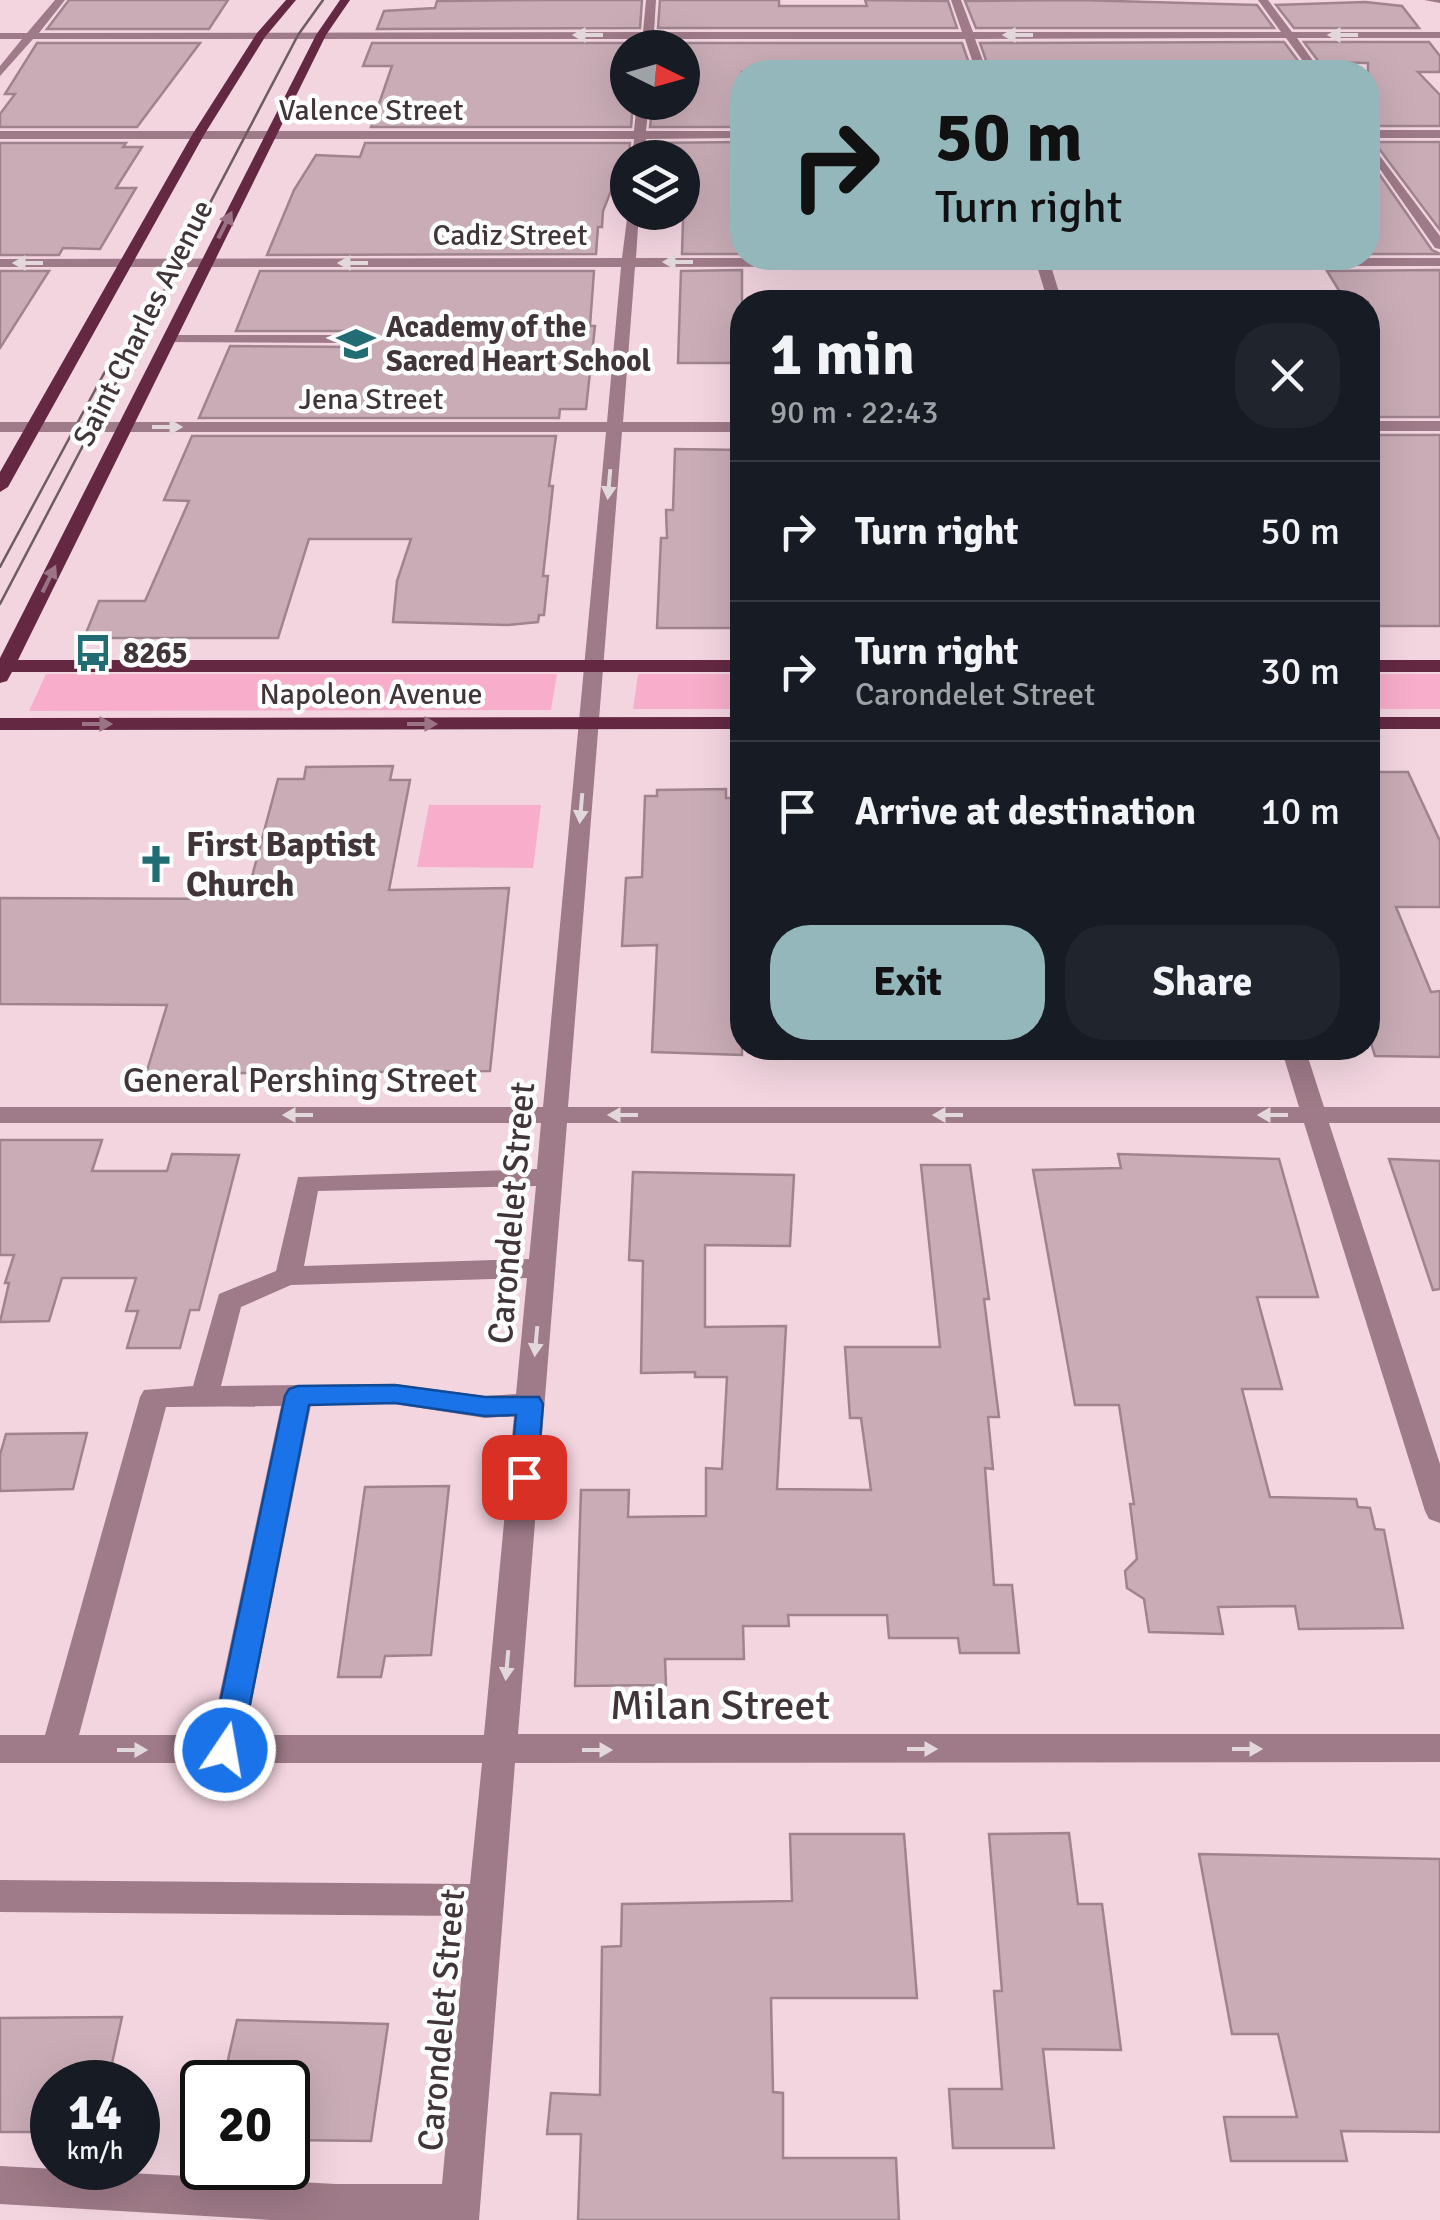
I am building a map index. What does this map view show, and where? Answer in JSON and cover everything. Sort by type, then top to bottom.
[{"type":"main road","name":"Saint Charles Avenue","points":[[0,487],[198,135],[261,35],[291,0]]},
{"type":"main road","name":"Saint Charles Avenue","points":[[2,670],[321,35],[345,0]]},
{"type":"main road","name":"Napoleon Avenue","points":[[2,670],[730,666]]},
{"type":"main road","points":[[1380,666],[1440,666]]},
{"type":"main road","points":[[1380,722],[1440,722]]},
{"type":"main road","name":"Napoleon Avenue","points":[[0,724],[730,723]]},
{"type":"street","points":[[0,73],[60,0]]},
{"type":"street","points":[[649,30],[650,0]]},
{"type":"street","points":[[956,0],[978,60]]},
{"type":"street","points":[[1263,0],[1307,60]]},
{"type":"street","points":[[1429,0],[1440,0]]},
{"type":"street","points":[[0,36],[321,35],[610,40]]},
{"type":"street","points":[[700,40],[970,35],[1440,35]]},
{"type":"street","points":[[640,140],[641,120]]},
{"type":"street","points":[[1380,134],[1440,134]]},
{"type":"street","name":"Valence Street","points":[[0,135],[730,135]]},
{"type":"street","points":[[1380,161],[1440,245]]},
{"type":"street","name":"Carondelet Street","points":[[459,2212],[631,230]]},
{"type":"street","name":"Cadiz Street","points":[[0,263],[730,262]]},
{"type":"street","name":"Cadiz Street","points":[[1380,262],[1440,262]]},
{"type":"street","points":[[169,340],[358,339]]},
{"type":"street","points":[[1380,426],[1440,426]]},
{"type":"street","name":"Jena Street","points":[[0,427],[730,427]]},
{"type":"street","points":[[1296,1060],[1440,1511]]},
{"type":"street","name":"General Pershing Street","points":[[0,1115],[1440,1114]]},
{"type":"street","points":[[288,1276],[307,1184],[550,1178]]},
{"type":"street","points":[[204,1397],[229,1301],[288,1276],[542,1268]]},
{"type":"street","points":[[58,1750],[154,1398],[395,1394],[485,1407],[530,1404]]},
{"type":"street","points":[[225,1750],[298,1396]]},
{"type":"street","name":"Milan Street","points":[[0,1749],[1440,1748]]},
{"type":"street","points":[[0,1896],[487,1900]]},
{"type":"street","points":[[0,2185],[459,2212]]},
{"type":"shaded area","points":[[46,674],[557,674],[551,710],[29,711]]},
{"type":"shaded area","points":[[638,674],[730,674],[730,709],[633,709]]},
{"type":"shaded area","points":[[1380,674],[1440,674],[1440,709],[1380,709]]},
{"type":"shaded area","points":[[429,805],[541,805],[533,868],[417,867]]},
{"type":"building","points":[[69,0],[228,0],[209,29],[47,29]]},
{"type":"building","points":[[642,0],[640,28],[377,29],[384,11],[435,8],[437,1]]},
{"type":"building","points":[[660,0],[779,0],[779,6],[867,6],[865,0],[948,1],[957,28],[658,28]]},
{"type":"building","points":[[965,1],[1257,5],[1274,28],[976,28]]},
{"type":"building","points":[[1365,2],[1402,6],[1419,28],[1294,28],[1276,5]]},
{"type":"building","points":[[1284,42],[1298,60],[986,60],[980,43]]},
{"type":"building","points":[[1304,42],[1429,42],[1440,56],[1440,72],[1418,72],[1440,95],[1440,126],[1380,126],[1380,60],[1318,60]]},
{"type":"building","points":[[37,43],[200,43],[137,127],[0,127],[0,114],[15,94],[5,94]]},
{"type":"building","points":[[372,43],[610,43],[610,120],[632,120],[631,127],[371,127],[392,66],[363,66]]},
{"type":"building","points":[[700,43],[962,43],[968,60],[730,60],[730,127],[650,127],[651,120],[700,120]]},
{"type":"building","points":[[700,142],[730,142],[730,254],[682,254],[683,230],[700,230]]},
{"type":"building","points":[[1380,142],[1440,142],[1440,230],[1380,150]]},
{"type":"building","points":[[0,143],[126,143],[123,147],[142,147],[116,188],[136,188],[100,249],[63,248],[59,255],[0,255]]},
{"type":"building","points":[[365,143],[610,143],[610,193],[602,227],[598,227],[596,254],[267,255],[294,190],[316,155],[360,157]]},
{"type":"building","points":[[1380,175],[1432,250],[1440,254],[1380,254]]},
{"type":"building","points":[[742,270],[742,290],[730,290],[730,363],[678,363],[681,271]]},
{"type":"building","points":[[1440,270],[1440,417],[1380,417],[1380,290],[1339,290],[1327,271]]},
{"type":"building","points":[[0,271],[49,271],[0,348]]},
{"type":"building","points":[[260,271],[594,271],[590,326],[595,326],[586,409],[560,409],[559,418],[199,418],[230,346],[358,347],[369,340],[358,331],[236,331]]},
{"type":"building","points":[[1380,435],[1440,435],[1440,626],[1380,626]]},
{"type":"building","points":[[192,436],[556,436],[549,486],[553,486],[543,576],[548,576],[544,615],[539,615],[538,622],[508,625],[393,622],[397,581],[411,539],[309,539],[278,638],[84,638],[99,601],[145,601],[189,501],[164,500]]},
{"type":"building","points":[[675,449],[730,450],[730,628],[657,628],[661,538],[667,538],[666,510],[673,510]]},
{"type":"building","points":[[393,766],[390,780],[410,780],[389,890],[509,888],[490,1071],[146,1074],[167,1005],[0,1004],[0,898],[246,899],[278,779],[304,779],[306,767]]},
{"type":"building","points":[[1380,772],[1408,772],[1440,841],[1440,907],[1396,907],[1431,992],[1440,991],[1440,1057],[1380,1056]]},
{"type":"building","points":[[726,789],[726,798],[730,798],[730,1055],[652,1052],[657,945],[622,946],[626,878],[642,877],[645,796],[657,796],[657,790]]},
{"type":"building","points":[[0,1140],[102,1140],[92,1171],[167,1171],[172,1154],[239,1155],[199,1310],[190,1310],[180,1348],[127,1348],[138,1311],[126,1311],[136,1278],[62,1278],[49,1321],[0,1322],[9,1283],[5,1283],[14,1255],[0,1255]]},
{"type":"building","points":[[1118,1154],[1279,1159],[1318,1297],[1257,1297],[1282,1389],[1242,1389],[1270,1497],[1356,1499],[1358,1507],[1370,1508],[1375,1529],[1384,1530],[1403,1628],[1299,1629],[1295,1606],[1218,1607],[1223,1634],[1149,1632],[1144,1599],[1127,1588],[1125,1571],[1137,1559],[1130,1504],[1134,1504],[1119,1405],[1075,1405],[1033,1170],[1121,1168]]},
{"type":"building","points":[[1389,1159],[1440,1161],[1440,1289],[1433,1290]]},
{"type":"building","points":[[921,1165],[970,1165],[989,1299],[984,1299],[999,1417],[988,1417],[993,1469],[985,1468],[994,1585],[1012,1585],[1019,1653],[960,1653],[958,1638],[889,1638],[887,1615],[788,1615],[789,1626],[743,1626],[744,1659],[665,1659],[666,1685],[575,1686],[581,1490],[629,1490],[628,1517],[706,1516],[706,1468],[722,1469],[727,1377],[695,1377],[695,1372],[641,1373],[643,1261],[629,1260],[633,1172],[794,1175],[790,1246],[705,1245],[705,1327],[786,1326],[777,1489],[871,1490],[861,1418],[850,1418],[845,1347],[940,1347]]},
{"type":"building","points":[[87,1433],[73,1489],[0,1491],[0,1455],[6,1434]]},
{"type":"building","points":[[449,1486],[431,1655],[385,1656],[381,1677],[338,1677],[365,1487]]},
{"type":"building","points":[[1069,1833],[1078,1904],[1102,1904],[1121,2050],[1043,2049],[1054,2148],[953,2148],[949,2089],[1002,2089],[994,1991],[1002,1991],[989,1834]]},
{"type":"building","points":[[790,1834],[904,1834],[917,1998],[771,1998],[773,2092],[783,2093],[783,2158],[896,2158],[899,2220],[578,2220],[581,2134],[547,2134],[551,2093],[600,2095],[602,1947],[621,1946],[622,1904],[792,1901]]},
{"type":"building","points":[[1199,1854],[1440,1859],[1440,2132],[1341,2131],[1347,2161],[1231,2161],[1224,2117],[1297,2117],[1278,2034],[1232,2034]]},
{"type":"building","points":[[122,2017],[113,2060],[30,2060],[30,2132],[0,2132],[0,2018]]},
{"type":"building","points":[[237,2020],[388,2024],[371,2141],[310,2140],[310,2060],[228,2060]]},
{"type":"tram line","points":[[0,604],[298,35],[323,0]]},
{"type":"tram line","points":[[0,567],[115,353]]},
{"type":"place","name":"Academy of the Sacred Heart School","points":[[356,344]]},
{"type":"place","name":"8265","points":[[93,653]]},
{"type":"place","name":"First Baptist Church","points":[[156,864]]},
{"type":"route","points":[[225,1750],[298,1396],[395,1394],[485,1407],[530,1404],[524,1477]]}]
